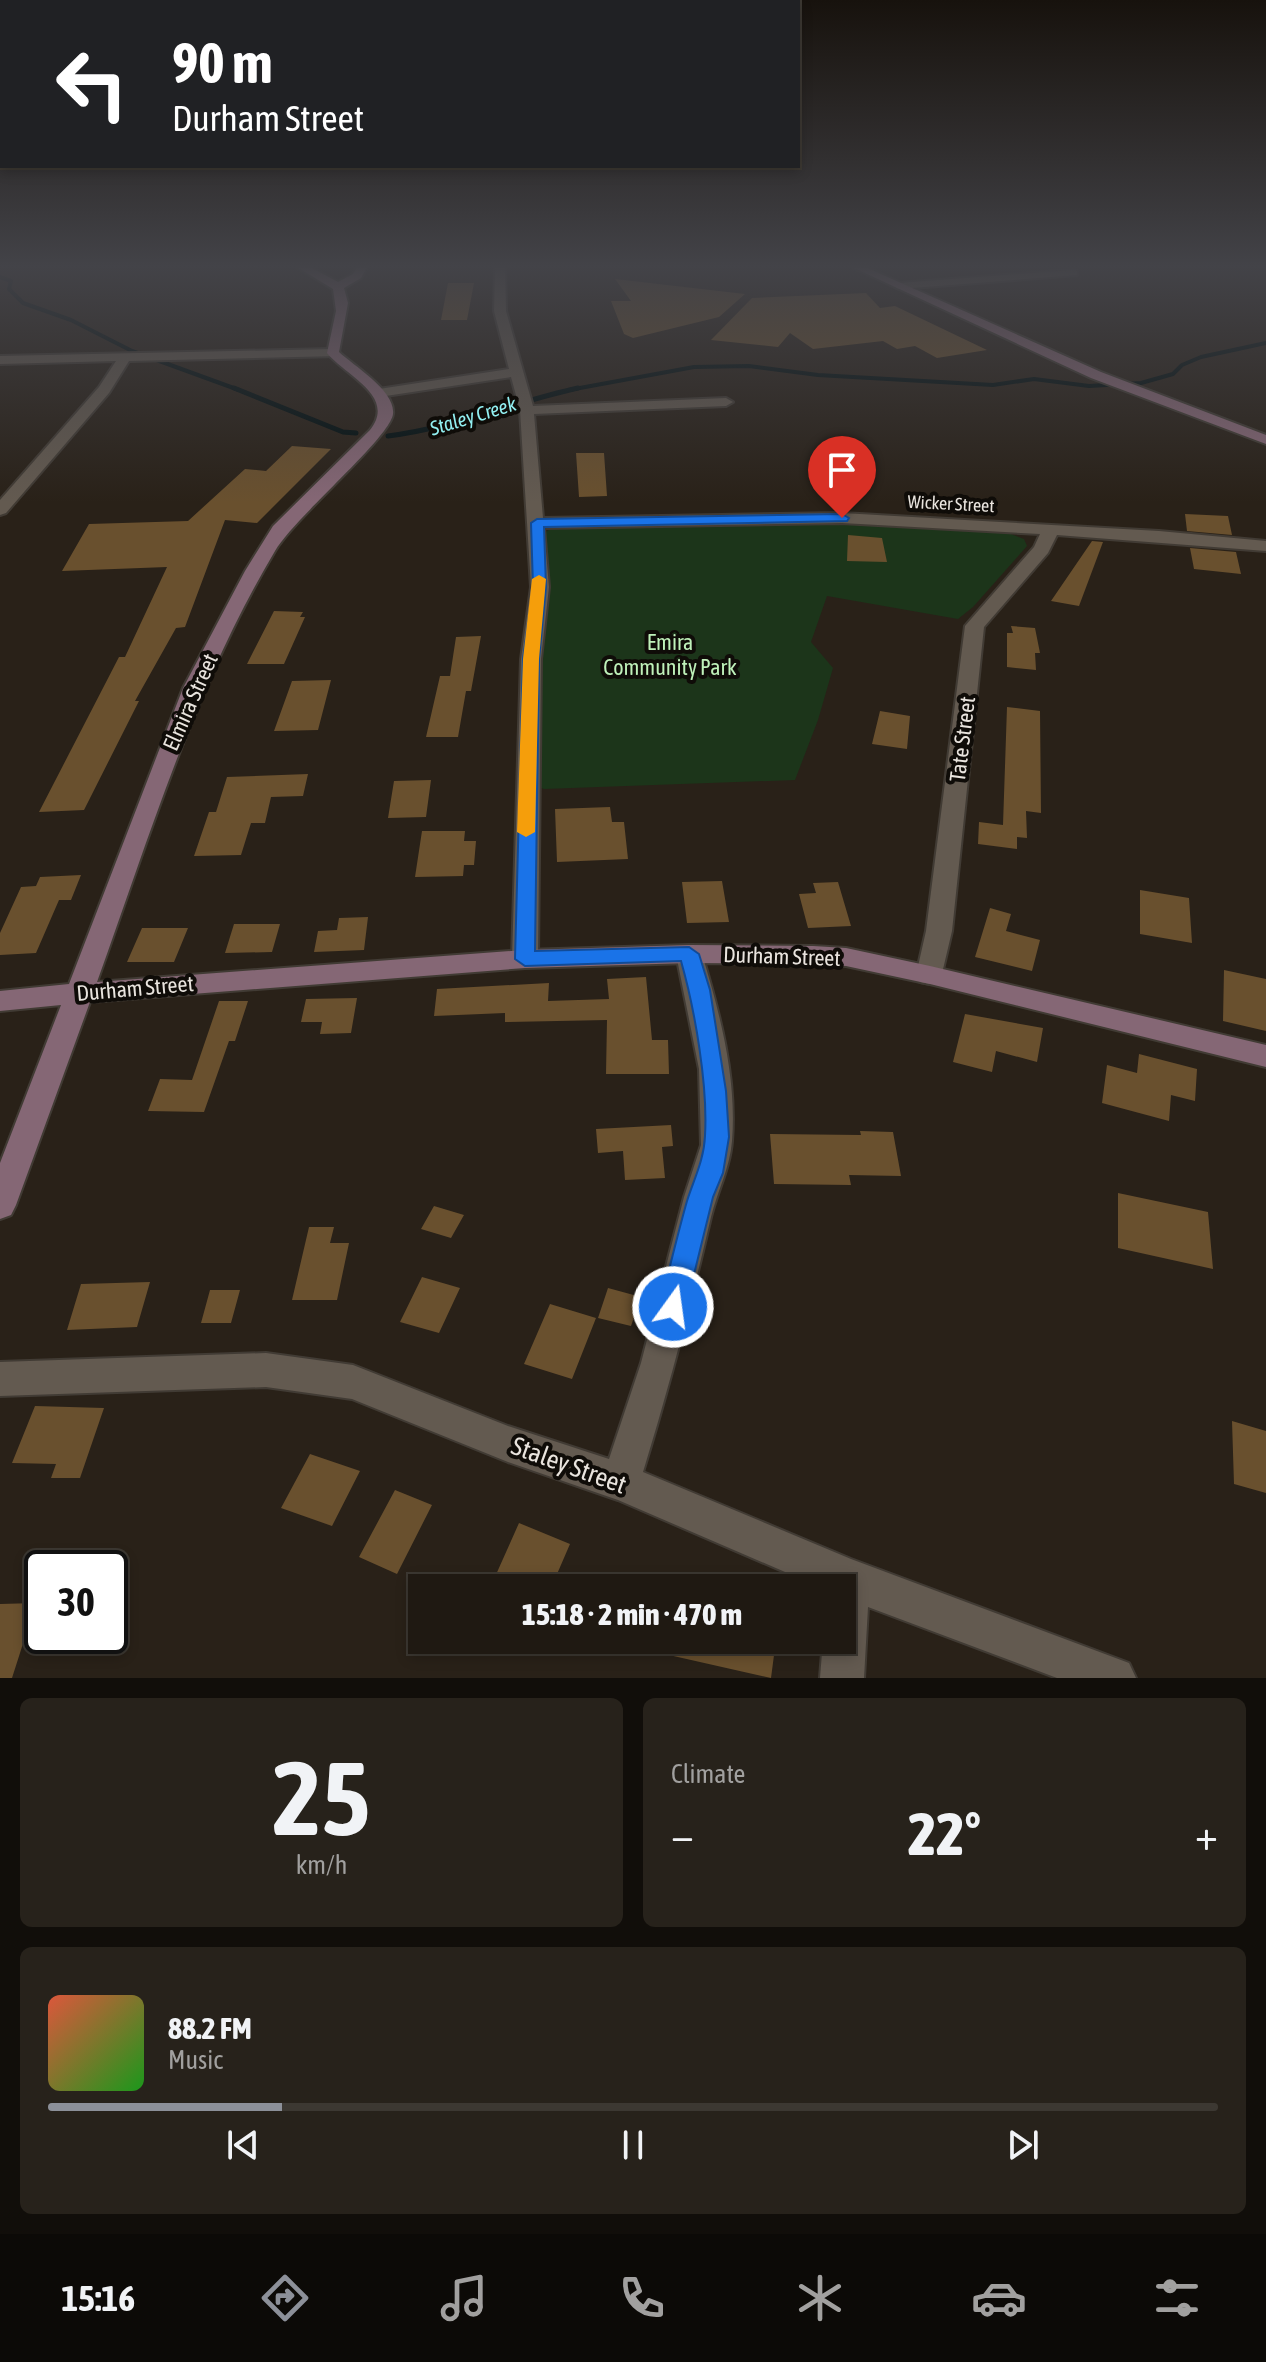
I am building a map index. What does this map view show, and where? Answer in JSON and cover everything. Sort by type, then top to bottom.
[{"type":"street","points":[[332,345],[333,353]]},
{"type":"street","points":[[510,345],[527,410],[540,587],[531,659],[525,959]]},
{"type":"street","points":[[1030,345],[1096,375],[1266,440]]},
{"type":"street","points":[[0,360],[333,353],[379,393],[517,372]]},
{"type":"street","points":[[0,510],[104,390],[125,358]]},
{"type":"street","name":"Elmira Street","points":[[0,1205],[193,688],[279,530],[365,443],[386,416],[385,403],[379,393]]},
{"type":"street","points":[[527,410],[726,402]]},
{"type":"street","name":"Wicker Street","points":[[537,523],[842,518],[1266,546]]},
{"type":"street","name":"Tate Street","points":[[930,975],[939,931],[975,626],[1042,549],[1051,530]]},
{"type":"street","points":[[621,1482],[659,1363],[700,1197],[711,1173],[717,1137],[715,1091],[700,990],[689,954]]},
{"type":"street","name":"Durham Street","points":[[0,1001],[78,992],[525,959],[689,954],[846,957],[1266,1056]]},
{"type":"street","name":"Staley Street","points":[[0,1379],[266,1370],[320,1375],[353,1382],[508,1444],[621,1482],[837,1574]]},
{"type":"street","name":"Staley Street","points":[[856,1582],[1114,1678]]},
{"type":"street","points":[[842,1678],[844,1654]]},
{"type":"green space","name":"Emira Community Park","points":[[798,522],[983,531],[1011,534],[1024,539],[1027,546],[973,607],[958,619],[827,596],[811,642],[833,668],[818,720],[795,780],[544,789],[534,785],[544,533],[555,526]]},
{"type":"building","points":[[808,345],[845,345],[813,349]]},
{"type":"building","points":[[891,345],[977,345],[987,350],[937,358],[915,346],[897,349]]},
{"type":"building","points":[[292,446],[331,449],[257,523],[225,520],[185,627],[176,628],[135,701],[139,701],[84,810],[39,812],[119,657],[125,657],[167,567],[62,571],[89,524],[188,521],[245,469],[266,471]]},
{"type":"building","points":[[576,453],[604,453],[607,496],[579,497]]},
{"type":"building","points":[[1185,514],[1228,516],[1232,535],[1187,531]]},
{"type":"building","points":[[848,535],[882,538],[887,562],[847,561]]},
{"type":"building","points":[[1092,541],[1103,542],[1079,606],[1051,601]]},
{"type":"building","points":[[1190,548],[1236,552],[1241,574],[1194,569]]},
{"type":"building","points":[[274,611],[303,612],[300,617],[305,617],[284,664],[247,664]]},
{"type":"building","points":[[1011,626],[1035,628],[1040,653],[1035,653],[1036,670],[1007,667],[1007,633],[1013,633]]},
{"type":"building","points":[[481,636],[471,691],[466,691],[458,737],[426,737],[440,676],[450,676],[456,637]]},
{"type":"building","points":[[331,680],[318,730],[274,731],[292,681]]},
{"type":"building","points":[[1007,707],[1040,711],[1041,813],[1026,811],[1027,838],[1017,837],[1017,849],[978,844],[979,822],[1003,825]]},
{"type":"building","points":[[880,711],[910,716],[907,749],[872,744]]},
{"type":"building","points":[[308,774],[303,796],[271,797],[265,823],[251,823],[241,855],[194,856],[209,812],[216,812],[227,777]]},
{"type":"building","points":[[431,780],[426,817],[388,818],[394,781]]},
{"type":"building","points":[[610,807],[612,822],[624,822],[628,859],[557,862],[555,809]]},
{"type":"building","points":[[422,831],[465,831],[464,841],[476,841],[474,865],[464,865],[463,876],[415,877]]},
{"type":"building","points":[[81,875],[71,900],[59,900],[36,953],[0,955],[0,933],[21,887],[36,886],[40,877]]},
{"type":"building","points":[[722,881],[729,922],[687,923],[682,882]]},
{"type":"building","points":[[838,882],[851,926],[808,928],[799,894],[816,893],[813,883]]},
{"type":"building","points":[[1140,890],[1189,898],[1192,943],[1140,934]]},
{"type":"building","points":[[990,908],[1011,914],[1006,931],[1040,940],[1032,971],[975,957]]},
{"type":"building","points":[[368,917],[364,950],[314,952],[318,931],[337,930],[339,918]]},
{"type":"building","points":[[234,924],[280,924],[272,952],[225,953]]},
{"type":"building","points":[[142,928],[188,928],[174,962],[127,962]]},
{"type":"building","points":[[1224,970],[1266,979],[1266,1031],[1223,1021]]},
{"type":"building","points":[[646,977],[652,1040],[668,1040],[669,1074],[606,1074],[607,1020],[505,1022],[505,1013],[434,1016],[437,989],[549,983],[548,1001],[609,999],[607,979]]},
{"type":"building","points":[[357,998],[351,1033],[320,1034],[322,1022],[301,1022],[306,999]]},
{"type":"building","points":[[219,1001],[248,1001],[235,1041],[229,1041],[204,1112],[148,1111],[160,1079],[192,1080]]},
{"type":"building","points":[[965,1014],[1043,1028],[1037,1062],[996,1051],[992,1072],[953,1062]]},
{"type":"building","points":[[1139,1054],[1197,1069],[1195,1101],[1171,1095],[1169,1121],[1102,1103],[1107,1065],[1137,1073]]},
{"type":"building","points":[[671,1125],[673,1146],[662,1147],[665,1178],[625,1180],[623,1151],[598,1153],[596,1129]]},
{"type":"building","points":[[860,1131],[893,1132],[901,1176],[849,1175],[851,1185],[774,1184],[770,1134],[861,1135]]},
{"type":"building","points":[[1118,1193],[1208,1212],[1213,1269],[1118,1248]]},
{"type":"building","points":[[434,1206],[464,1215],[451,1238],[421,1229]]},
{"type":"building","points":[[309,1227],[334,1227],[330,1243],[349,1243],[337,1300],[292,1300]]},
{"type":"building","points":[[422,1277],[460,1288],[439,1333],[400,1322]]},
{"type":"building","points":[[150,1282],[137,1327],[67,1330],[81,1284]]},
{"type":"building","points":[[608,1288],[641,1297],[631,1326],[598,1318]]},
{"type":"building","points":[[210,1290],[240,1290],[231,1323],[201,1323]]},
{"type":"building","points":[[550,1304],[596,1318],[572,1379],[524,1364]]},
{"type":"building","points":[[35,1406],[104,1408],[80,1478],[51,1478],[56,1464],[12,1463]]},
{"type":"building","points":[[1232,1421],[1266,1431],[1266,1493],[1234,1484]]},
{"type":"building","points":[[310,1454],[360,1471],[332,1526],[281,1508]]},
{"type":"building","points":[[395,1490],[432,1505],[397,1574],[359,1557]]},
{"type":"building","points":[[519,1523],[570,1544],[557,1574],[496,1574]]},
{"type":"building","points":[[24,1603],[24,1640],[12,1678],[0,1678],[0,1604]]},
{"type":"building","points":[[665,1654],[774,1654],[771,1678]]},
{"type":"waterway","name":"Staley Creek","points":[[121,345],[239,390]]},
{"type":"waterway","name":"Staley Creek","points":[[573,389],[694,367],[749,366],[818,375],[993,385],[1034,379],[1089,386],[1141,383],[1173,374],[1182,365],[1201,357],[1255,345]]},
{"type":"waterway","name":"Staley Creek","points":[[234,388],[239,390]]},
{"type":"waterway","name":"Staley Creek","points":[[573,389],[578,388]]},
{"type":"waterway","name":"Staley Creek","points":[[388,436],[436,427],[573,389]]},
{"type":"waterway","name":"Staley Creek","points":[[239,390],[343,432],[356,433]]},
{"type":"slow traffic","points":[[526,832],[531,659],[539,579]]},
{"type":"route","points":[[673,1307],[700,1197],[711,1173],[717,1137],[715,1091],[700,990],[689,954],[525,959],[531,659],[540,587],[537,523],[842,518]]}]
